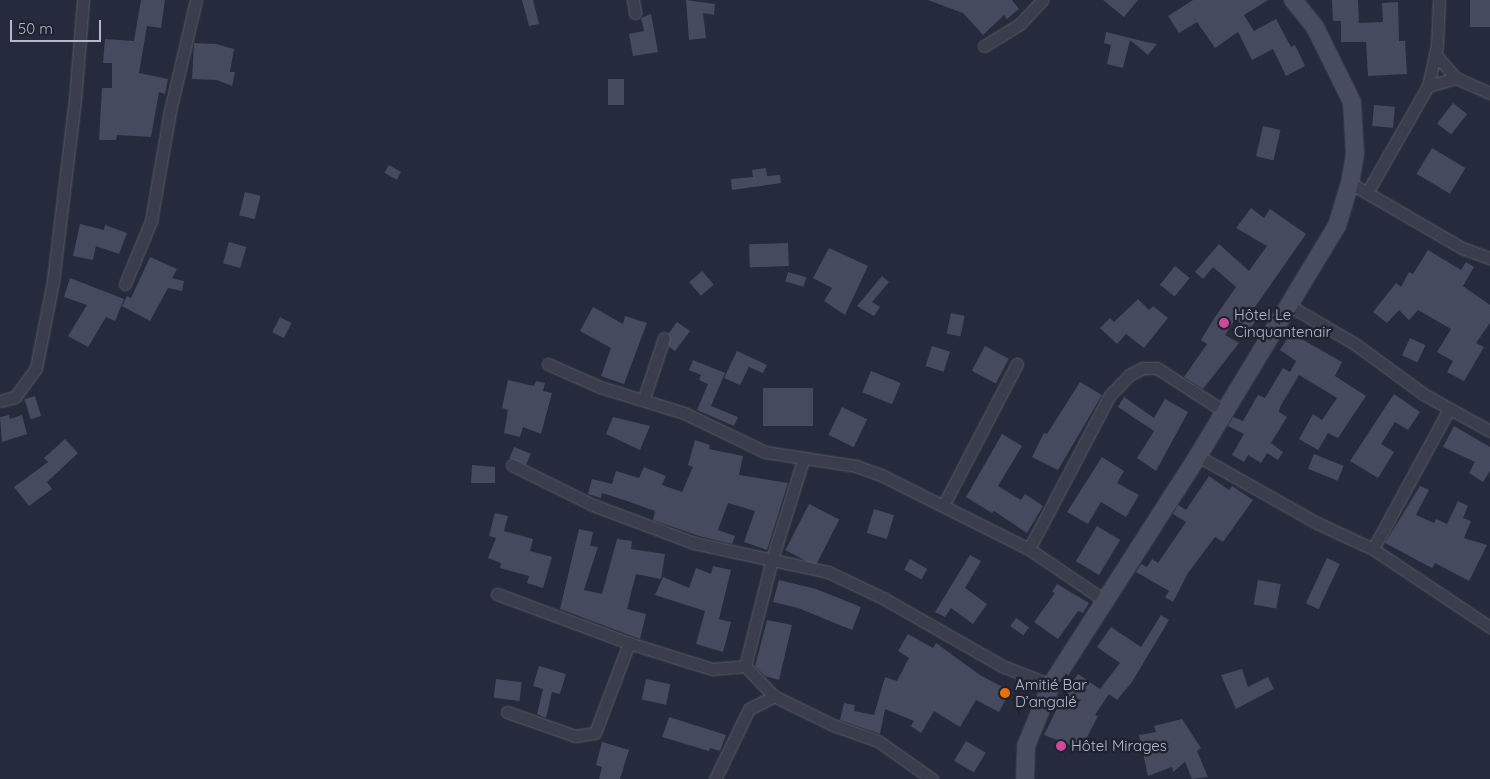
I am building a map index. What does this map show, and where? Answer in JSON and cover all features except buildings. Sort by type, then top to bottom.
[{"type":"street","points":[[0,401],[15,397],[36,368],[53,281],[75,100],[83,0]]},
{"type":"street","points":[[125,284],[151,221],[170,112],[196,0]]},
{"type":"street","points":[[633,0],[635,13]]},
{"type":"street","points":[[984,46],[1020,24],[1042,0]]},
{"type":"street","points":[[1025,779],[1026,746],[1051,685],[1107,602],[1198,456],[1337,226],[1350,184],[1356,123],[1352,102],[1315,27],[1293,0]]},
{"type":"street","points":[[1368,192],[1428,86],[1435,54],[1439,0]]},
{"type":"street","points":[[1435,54],[1456,78],[1490,94]]},
{"type":"street","points":[[1428,86],[1456,78]]},
{"type":"street","points":[[1350,184],[1368,192],[1462,248],[1490,258]]},
{"type":"street","points":[[1290,306],[1355,344],[1449,409],[1490,431]]},
{"type":"street","points":[[644,398],[664,338]]},
{"type":"street","points":[[548,364],[600,387],[644,398],[684,413],[764,452],[803,460],[856,466],[944,504],[1029,549],[1107,602]]},
{"type":"street","points":[[944,504],[1017,364]]},
{"type":"street","points":[[1029,549],[1110,396],[1129,375],[1143,368],[1157,368],[1225,412]]},
{"type":"street","points":[[1373,549],[1449,409]]},
{"type":"street","points":[[1198,456],[1315,522],[1373,549],[1490,627]]},
{"type":"street","points":[[745,666],[772,559],[803,460]]},
{"type":"street","points":[[512,465],[593,505],[694,543],[828,572],[883,598],[1002,666],[1051,685]]},
{"type":"street","points":[[496,594],[630,642],[712,668],[745,666],[774,696],[833,725],[878,741],[932,779]]},
{"type":"street","points":[[507,712],[575,736],[595,733],[630,642]]},
{"type":"street","points":[[715,779],[749,709],[774,696]]},
{"type":"place","name":"Hôtel Le Cinquantenair","points":[[1224,323]]},
{"type":"place","name":"Amitié Bar D’angalé","points":[[1005,693]]},
{"type":"place","name":"Hôtel Mirages","points":[[1061,746]]}]
